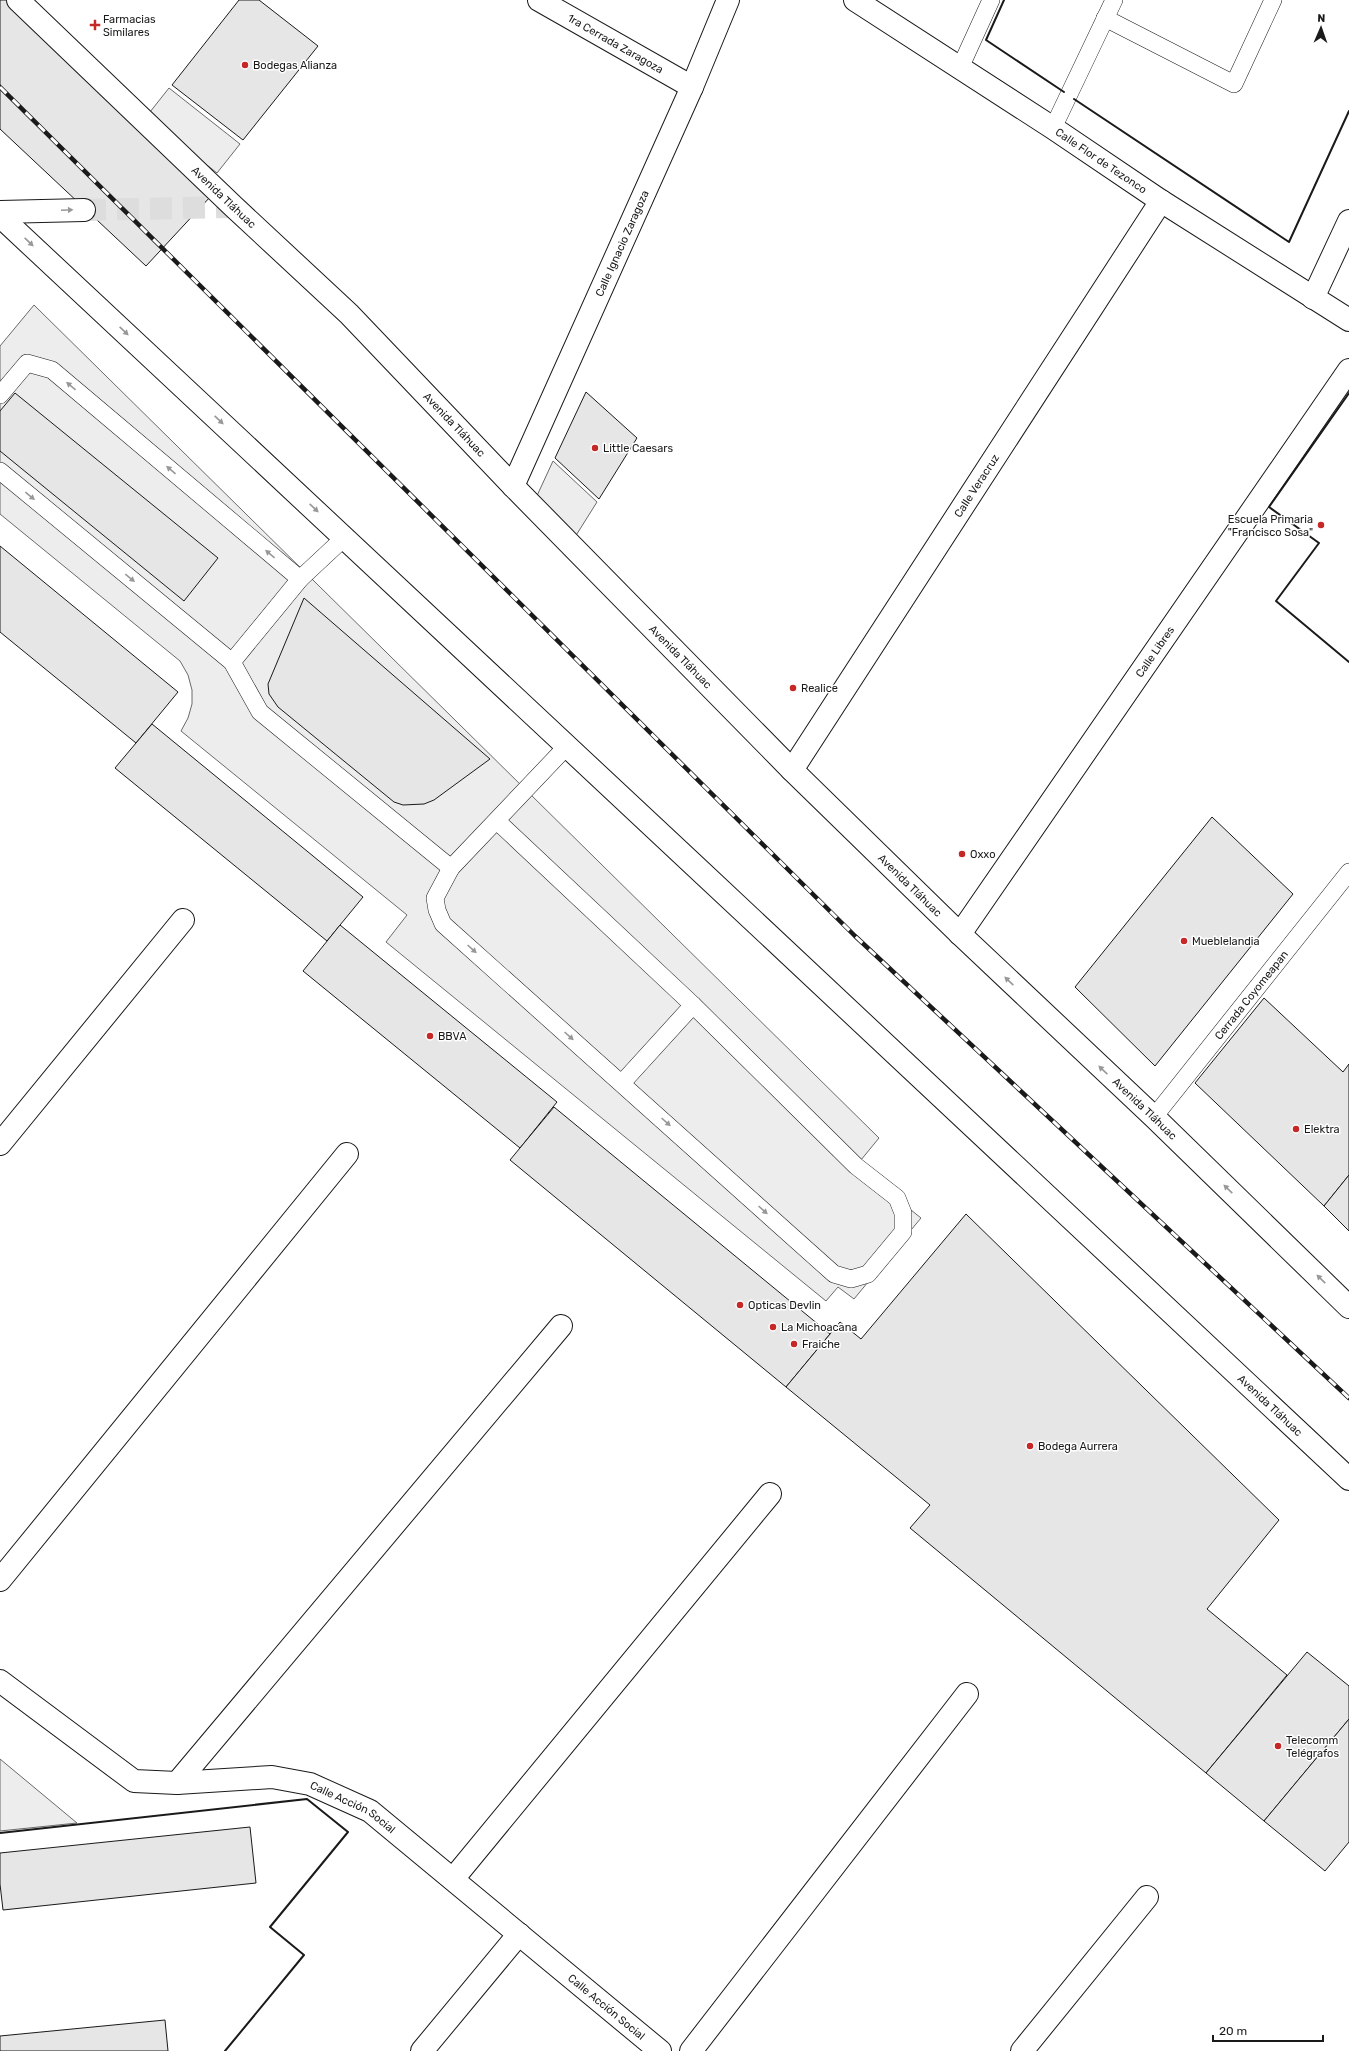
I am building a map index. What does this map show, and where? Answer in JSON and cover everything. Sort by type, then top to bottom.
[{"type":"main road","name":"Avenida Tláhuac","points":[[18,0],[222,196],[349,314],[513,486],[792,770],[960,934],[1154,1117],[1349,1307]]},
{"type":"main road","name":"1ra Cerrada Zaragoza","points":[[539,0],[692,87]]},
{"type":"main road","name":"Calle Ignacio Zaragoza","points":[[513,486],[692,87],[728,0]]},
{"type":"main road","name":"Calle Flor de Tezonco","points":[[855,0],[1053,128],[1161,201],[1349,320]]},
{"type":"main road","name":"Calle Veracruz","points":[[792,770],[1161,201]]},
{"type":"main road","points":[[0,212],[84,210]]},
{"type":"main road","name":"Avenida Tláhuac","points":[[0,216],[568,745],[1349,1479]]},
{"type":"main road","points":[[1313,298],[1349,221]]},
{"type":"main road","name":"Calle Libres","points":[[960,934],[1349,370]]},
{"type":"main road","points":[[0,1144],[183,920]]},
{"type":"main road","points":[[0,1580],[347,1154]]},
{"type":"main road","points":[[177,1783],[561,1326]]},
{"type":"main road","points":[[453,1879],[770,1494]]},
{"type":"main road","name":"Calle Acción Social","points":[[0,1681],[134,1781],[177,1783],[272,1777],[310,1784],[370,1811],[660,2051]]},
{"type":"main road","points":[[690,2051],[967,1694]]},
{"type":"main road","points":[[1022,2051],[1147,1897]]},
{"type":"main road","points":[[422,2051],[519,1934]]},
{"type":"lane","points":[[960,68],[991,0]]},
{"type":"lane","points":[[1053,128],[1114,0]]},
{"type":"lane","points":[[1106,18],[1234,84],[1273,0]]},
{"type":"lane","points":[[0,395],[27,363],[52,370],[300,579]]},
{"type":"lane","points":[[0,471],[232,662],[260,712],[452,868]]},
{"type":"lane","points":[[232,662],[300,579],[345,537]]},
{"type":"lane","points":[[497,821],[693,1005],[856,1166],[897,1198],[903,1213],[903,1232],[868,1274],[851,1279],[834,1274],[443,924],[437,910],[435,898],[452,868],[568,745]]},
{"type":"lane","name":"Cerrada Coyomeapan","points":[[1154,1117],[1349,872]]},
{"type":"lane","points":[[622,1083],[693,1005]]},
{"type":"shaded area","points":[[169,88],[240,144],[217,173],[146,117]]},
{"type":"shaded area","points":[[34,305],[879,1138],[856,1166],[921,1218],[854,1299],[838,1287],[826,1301],[386,942],[407,915],[181,731],[188,718],[192,704],[192,690],[188,675],[180,661],[0,514],[0,346]]},
{"type":"shaded area","points":[[553,461],[597,502],[575,537],[535,500]]},
{"type":"shaded area","points":[[0,1759],[77,1823],[0,1831]]},
{"type":"building","points":[[0,0],[10,0],[211,196],[146,266],[0,129]]},
{"type":"building","name":"Bodegas Alianza","points":[[239,0],[259,0],[318,46],[243,140],[172,85]]},
{"type":"building","name":"Little Caesars","points":[[586,392],[637,438],[599,499],[555,458]]},
{"type":"building","points":[[15,393],[218,558],[184,601],[0,451],[0,411]]},
{"type":"building","points":[[0,546],[178,692],[136,743],[0,632]]},
{"type":"building","points":[[304,598],[490,759],[434,800],[424,804],[403,805],[394,802],[278,707],[269,694],[268,684]]},
{"type":"building","points":[[152,724],[363,897],[327,941],[115,768]]},
{"type":"building","name":"Mueblelandia","points":[[1212,817],[1293,894],[1155,1066],[1075,987]]},
{"type":"building","name":"BBVA","points":[[340,925],[557,1102],[520,1148],[303,971]]},
{"type":"building","name":"Elektra","points":[[1264,998],[1343,1072],[1349,1064],[1349,1175],[1324,1206],[1195,1083]]},
{"type":"building","points":[[554,1107],[830,1334],[786,1387],[510,1160]]},
{"type":"building","points":[[1349,1175],[1349,1231],[1324,1206]]},
{"type":"building","name":"Bodega Aurrera","points":[[966,1214],[1279,1520],[1207,1609],[1287,1675],[1206,1773],[910,1528],[930,1505],[786,1387],[840,1322],[861,1339]]},
{"type":"building","name":"Telecomm Telégrafos","points":[[1307,1652],[1349,1686],[1349,1719],[1264,1821],[1206,1773]]},
{"type":"building","points":[[1349,1719],[1349,1842],[1325,1871],[1264,1821]]},
{"type":"building","points":[[250,1827],[256,1883],[3,1910],[0,1884],[0,1853]]},
{"type":"building","points":[[165,2020],[168,2051],[0,2051],[0,2036]]},
{"type":"tunnel","points":[[84,210],[234,207]]},
{"type":"railway","points":[[0,87],[855,936],[1349,1398]]},
{"type":"wall","points":[[1004,0],[986,40],[1064,92]]},
{"type":"wall","points":[[1074,99],[1289,242],[1349,111]]},
{"type":"wall","points":[[1349,393],[1269,507],[1319,543],[1276,601],[1349,662]]},
{"type":"wall","points":[[0,1833],[307,1799],[348,1832],[270,1927],[304,1955],[225,2051]]},
{"type":"place","name":"Farmacias Similares","points":[[95,25]]},
{"type":"place","name":"Bodegas Alianza","points":[[245,65]]},
{"type":"place","name":"Little Caesars","points":[[595,448]]},
{"type":"place","name":"Escuela Primaria \"Francisco Sosa\"","points":[[1321,525]]},
{"type":"place","name":"Realice","points":[[793,688]]},
{"type":"place","name":"Oxxo","points":[[962,854]]},
{"type":"place","name":"Mueblelandia","points":[[1184,941]]},
{"type":"place","name":"BBVA","points":[[430,1036]]},
{"type":"place","name":"Elektra","points":[[1296,1129]]},
{"type":"place","name":"Opticas Devlin","points":[[740,1305]]},
{"type":"place","name":"La Michoacana","points":[[773,1327]]},
{"type":"place","name":"Fraiche","points":[[794,1344]]},
{"type":"place","name":"Bodega Aurrera","points":[[1030,1446]]},
{"type":"place","name":"Telecomm Telégrafos","points":[[1278,1746]]}]
